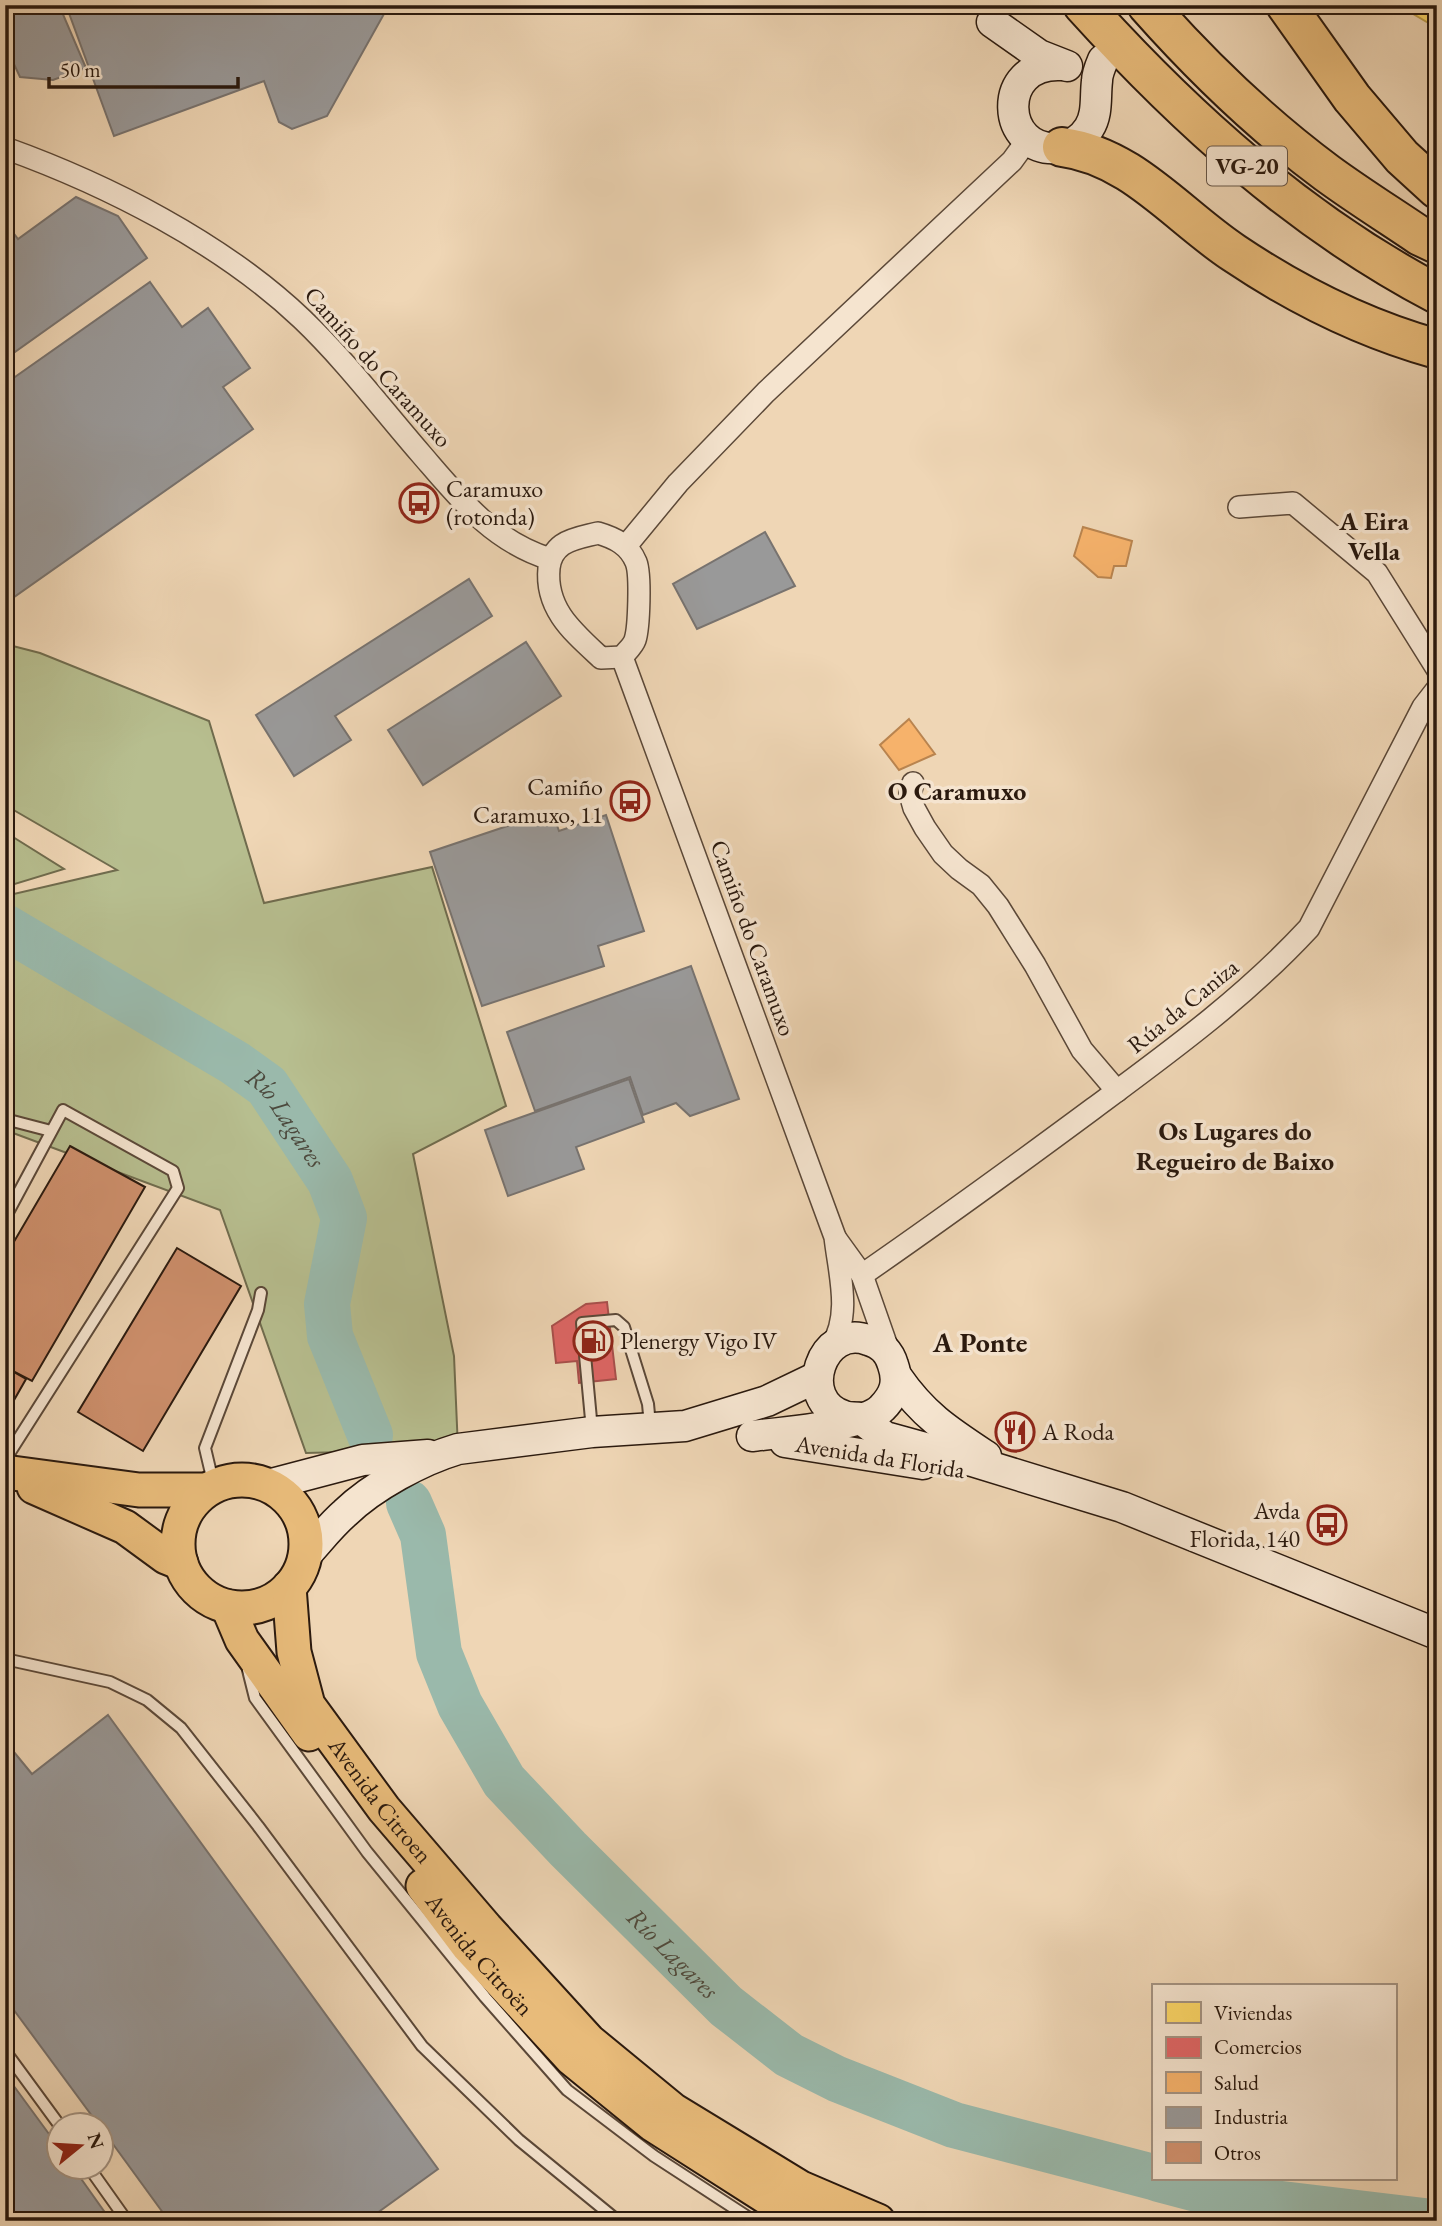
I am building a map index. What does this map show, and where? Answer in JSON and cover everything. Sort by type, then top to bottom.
[{"type":"highway","name":"VG-20","points":[[1083,5],[1181,107],[1294,205],[1390,269],[1437,294]]},
{"type":"highway","name":"VG-20","points":[[1147,5],[1178,40],[1269,126],[1327,173],[1420,236],[1437,244]]},
{"type":"highway","points":[[1286,5],[1352,98],[1402,157],[1437,189]]},
{"type":"highway","points":[[1045,143],[1079,149],[1118,164],[1231,251],[1270,276],[1397,338],[1437,349]]},
{"type":"main road","points":[[985,14],[1026,47],[1065,66]]},
{"type":"main road","points":[[985,14],[1003,40],[1015,91]]},
{"type":"main road","points":[[1103,60],[1097,77],[1096,112],[1091,125],[1074,143],[1045,143],[1019,129],[1012,104],[1015,91],[1021,80],[1031,71],[1044,65],[1065,66],[1089,66],[1103,60]]},
{"type":"main road","points":[[863,1338],[878,1344],[894,1366],[893,1396],[879,1412],[860,1418],[844,1416],[829,1407],[820,1394],[817,1377],[821,1360],[831,1347],[846,1339],[863,1338]]},
{"type":"main road","name":"Avenida da Florida","points":[[894,1366],[908,1392],[936,1423],[1009,1472]]},
{"type":"main road","name":"Avenida da Florida","points":[[685,1426],[767,1401],[817,1377]]},
{"type":"main road","name":"Avenida da Florida","points":[[752,1436],[810,1431],[860,1418],[885,1437],[1122,1507],[1437,1634]]},
{"type":"main road","name":"Avenida da Florida","points":[[268,1485],[363,1460],[439,1454],[458,1449],[592,1432],[685,1426],[985,1474],[1009,1472]]},
{"type":"main road","name":"Avenida da Florida","points":[[304,1557],[345,1511],[380,1485],[439,1454]]},
{"type":"main road","points":[[5,1474],[139,1490],[210,1488],[231,1480],[250,1480],[268,1485],[286,1497],[299,1515],[305,1535],[304,1557],[299,1573],[289,1587],[272,1601],[250,1607],[228,1607],[208,1598],[191,1583],[181,1563],[177,1543],[181,1523],[191,1504],[210,1488]]},
{"type":"main road","points":[[5,1474],[125,1527],[166,1557],[181,1563]]},
{"type":"main road","name":"Avenida Citroen","points":[[289,1587],[294,1653],[309,1704],[384,1810],[589,2041],[673,2110],[801,2188],[878,2221]]},
{"type":"main road","name":"Avenida Citroën","points":[[228,1607],[242,1640],[327,1759],[468,1946],[572,2059],[652,2124],[779,2205],[812,2221]]},
{"type":"street","points":[[626,546],[678,483],[766,392],[1012,161],[1045,143]]},
{"type":"street","name":"Camiño do Caramuxo","points":[[5,148],[50,164],[155,216],[220,255],[280,299],[305,321],[345,365],[468,508],[509,542],[550,559]]},
{"type":"street","points":[[1239,507],[1293,503],[1377,573],[1437,668]]},
{"type":"street","points":[[598,533],[613,537],[626,546],[637,564],[639,587],[635,642],[622,657],[601,658],[574,633],[552,602],[548,580],[550,559],[562,545],[598,533]]},
{"type":"street","name":"Camiño do Caramuxo","points":[[622,657],[835,1237],[844,1306],[839,1335],[831,1347]]},
{"type":"street","name":"Rúa da Caniza","points":[[862,1275],[964,1204],[1117,1091],[1242,995],[1284,956],[1309,928],[1423,707],[1437,689]]},
{"type":"street","points":[[913,783],[910,794],[925,828],[943,854],[981,886],[998,906],[1035,965],[1082,1050],[1117,1091]]},
{"type":"street","name":"Camiño do Caramuxo","points":[[835,1237],[862,1275],[894,1366]]},
{"type":"lane","points":[[5,1218],[63,1110],[173,1171],[178,1188],[5,1460]]},
{"type":"lane","points":[[5,1119],[51,1131]]},
{"type":"lane","points":[[210,1488],[205,1448],[258,1310],[261,1293]]},
{"type":"lane","points":[[592,1432],[582,1323],[616,1320],[624,1327],[648,1405],[650,1428]]},
{"type":"lane","points":[[242,1640],[255,1698],[367,1852],[485,1997],[567,2090],[653,2156],[754,2221]]},
{"type":"lane","points":[[5,1659],[110,1682],[147,1700],[181,1728],[258,1826],[422,2046],[519,2140],[618,2221]]},
{"type":"lane","points":[[5,2051],[48,2110]]},
{"type":"lane","points":[[98,2180],[127,2221]]},
{"type":"green space","points":[[5,644],[40,653],[209,721],[264,903],[432,867],[506,1106],[413,1154],[454,1356],[458,1449],[306,1453],[220,1210],[5,1130],[5,896],[117,870],[5,805]]},
{"type":"green space","points":[[5,832],[64,869],[5,887]]},
{"type":"building: Viviendas","points":[[1398,5],[1437,5],[1437,28]]},
{"type":"building: Comercios","points":[[607,1302],[616,1379],[579,1383],[577,1361],[556,1363],[552,1326],[586,1304]]},
{"type":"building: Salud","points":[[1083,527],[1132,541],[1126,566],[1114,566],[1111,578],[1098,577],[1074,556]]},
{"type":"building: Salud","points":[[909,719],[935,754],[899,770],[880,745]]},
{"type":"building: Industria","points":[[5,5],[59,5],[86,68],[53,80],[20,77],[5,45]]},
{"type":"building: Industria","points":[[66,5],[389,5],[327,116],[292,129],[279,122],[264,81],[114,136]]},
{"type":"building: Industria","points":[[76,197],[118,216],[147,258],[5,359],[5,235],[12,231],[18,239]]},
{"type":"building: Industria","points":[[150,282],[182,327],[208,308],[250,368],[223,387],[253,429],[7,602],[5,384]]},
{"type":"building: Industria","points":[[765,532],[795,586],[697,629],[673,584]]},
{"type":"building: Industria","points":[[469,579],[492,616],[335,716],[351,740],[294,776],[256,715]]},
{"type":"building: Industria","points":[[526,642],[561,696],[423,785],[388,730]]},
{"type":"building: Industria","points":[[552,811],[559,831],[606,815],[644,931],[598,946],[604,966],[482,1006],[430,852]]},
{"type":"building: Industria","points":[[691,966],[739,1099],[690,1116],[676,1103],[643,1115],[630,1077],[535,1111],[507,1032]]},
{"type":"building: Industria","points":[[629,1079],[644,1122],[576,1147],[584,1169],[508,1196],[485,1130]]},
{"type":"building: Industria","points":[[108,1715],[438,2169],[366,2221],[169,2221],[116,2148],[116,2110],[88,2110],[5,1998],[5,1741],[32,1774]]},
{"type":"building: Industria","points":[[5,2074],[46,2130],[46,2180],[82,2180],[111,2221],[5,2221]]},
{"type":"building: Otros","points":[[70,1146],[145,1187],[32,1381],[5,1367],[5,1257]]},
{"type":"building: Otros","points":[[177,1248],[241,1286],[143,1451],[78,1412]]},
{"type":"building: Otros","points":[[5,1367],[26,1379],[5,1416]]},
{"type":"waterway","name":"Río Lagares","points":[[5,927],[235,1063],[267,1086],[330,1181],[344,1218],[327,1304],[330,1336],[370,1435]]},
{"type":"waterway","name":"Río Lagares","points":[[409,1503],[423,1535],[439,1653],[460,1705],[504,1781],[568,1849],[726,2006],[789,2055],[837,2079],[954,2125],[1152,2177]]},
{"type":"waterway","name":"Río Lagares","points":[[1163,2180],[1231,2198],[1424,2221]]},
{"type":"place","name":"Caramuxo (rotonda)","points":[[419,503]]},
{"type":"place","name":"Camiño Caramuxo, 11","points":[[630,801]]},
{"type":"place","name":"Plenergy Vigo IV","points":[[593,1341]]},
{"type":"place","name":"A Roda","points":[[1015,1432]]},
{"type":"place","name":"Avda Florida, 140","points":[[1327,1525]]},
{"type":"district","name":"A Eira Vella","points":[[1374,536]]},
{"type":"district","name":"O Caramuxo","points":[[957,791]]},
{"type":"district","name":"Os Lugares do Regueiro de Baixo","points":[[1235,1146]]},
{"type":"district","name":"A Ponte","points":[[980,1342]]}]
